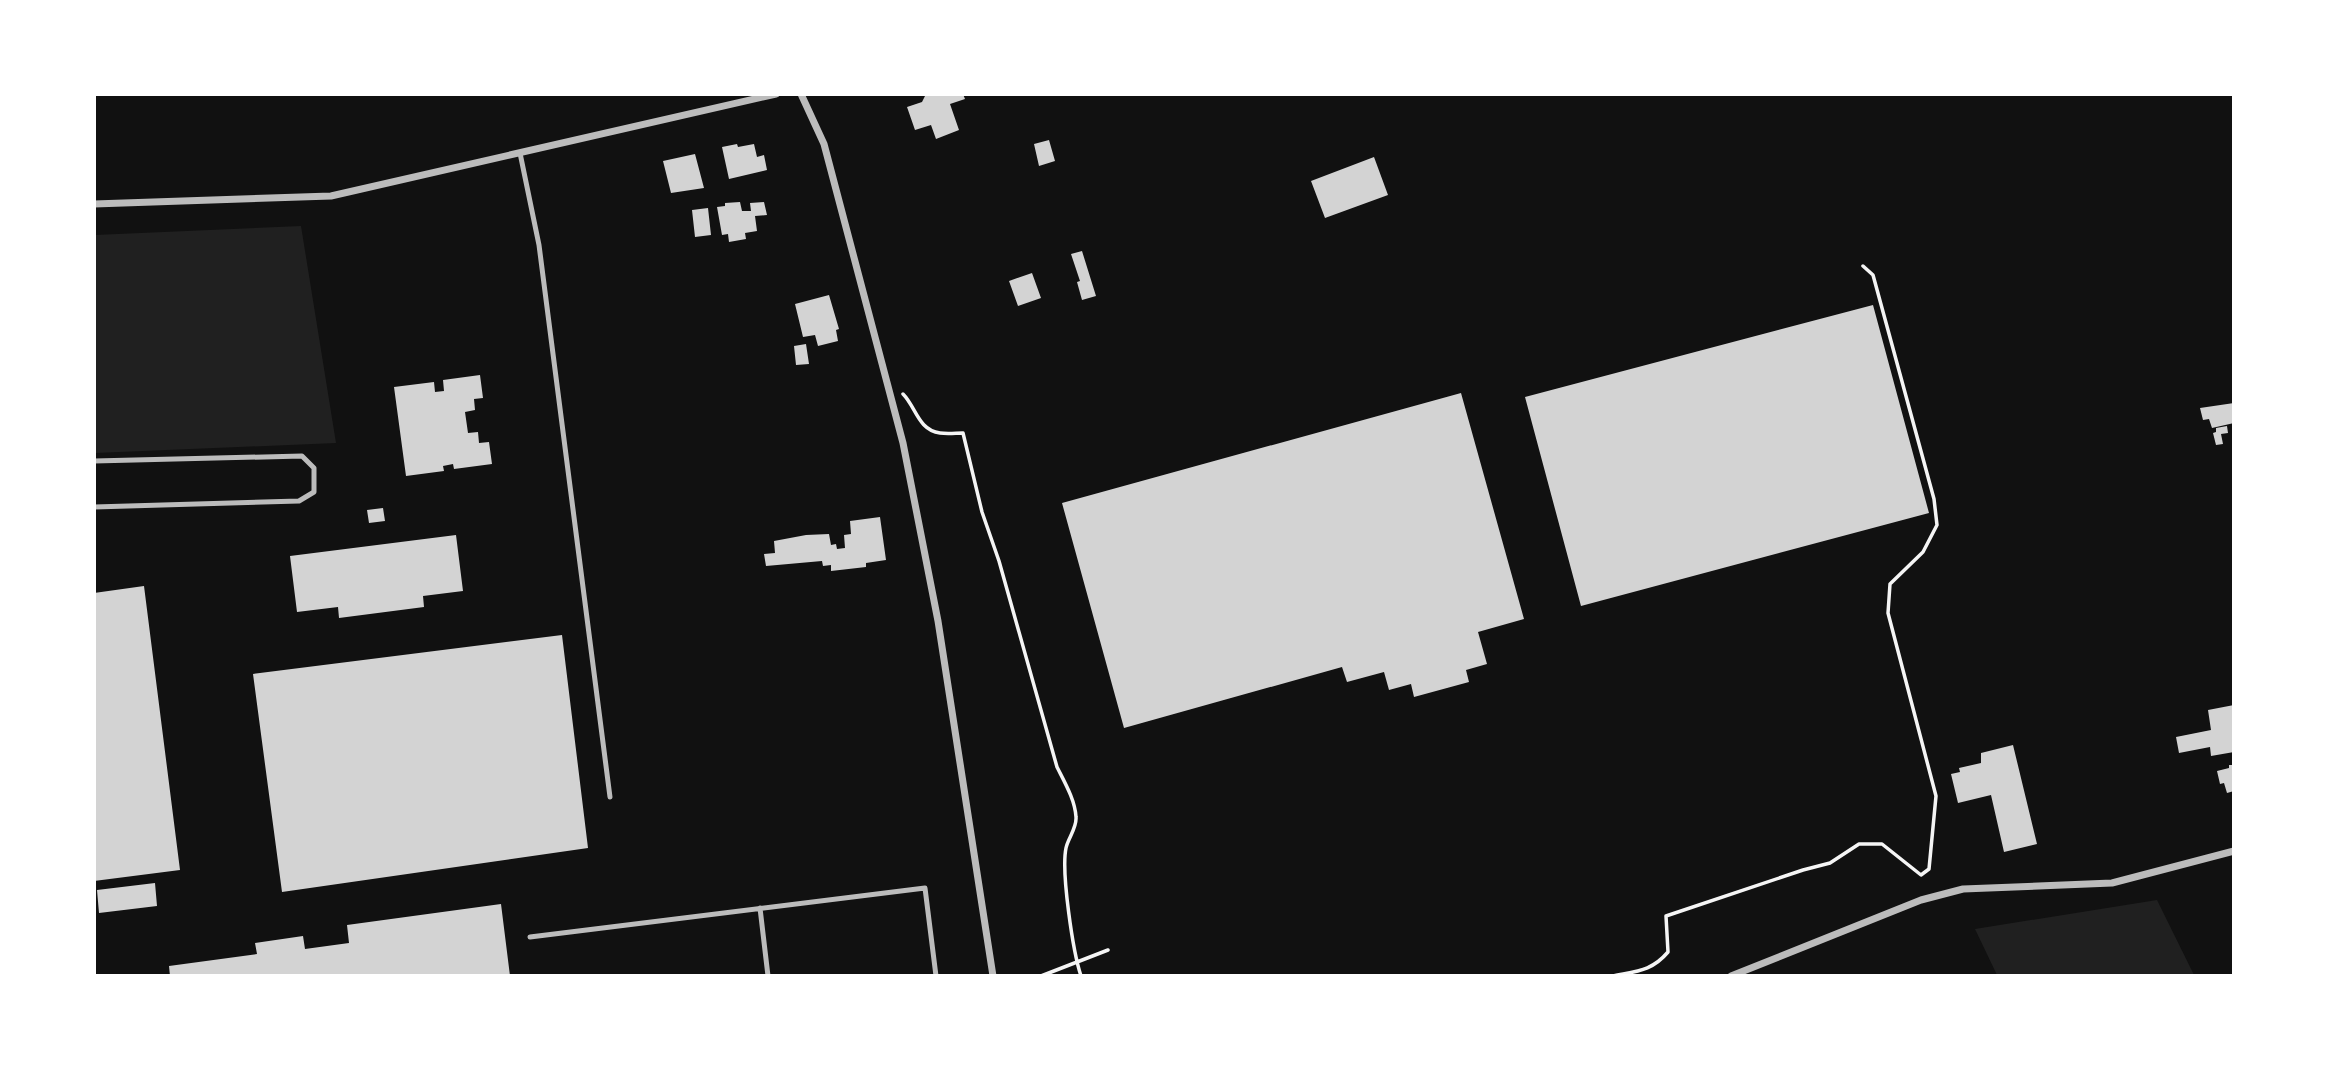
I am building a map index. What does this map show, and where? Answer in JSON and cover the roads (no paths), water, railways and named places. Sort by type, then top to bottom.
[{"type":"street","points":[[94,204],[331,196],[776,94]]},
{"type":"street","points":[[801,94],[824,144],[903,443],[938,621],[993,975]]},
{"type":"street","points":[[1731,975],[1921,900],[1963,889],[2112,883],[2234,850]]},
{"type":"lane","points":[[520,153],[539,245],[610,797]]},
{"type":"lane","points":[[94,461],[302,456],[314,468],[314,492],[299,501],[94,507]]},
{"type":"lane","points":[[530,937],[925,888],[936,975]]},
{"type":"lane","points":[[760,908],[768,975]]}]
